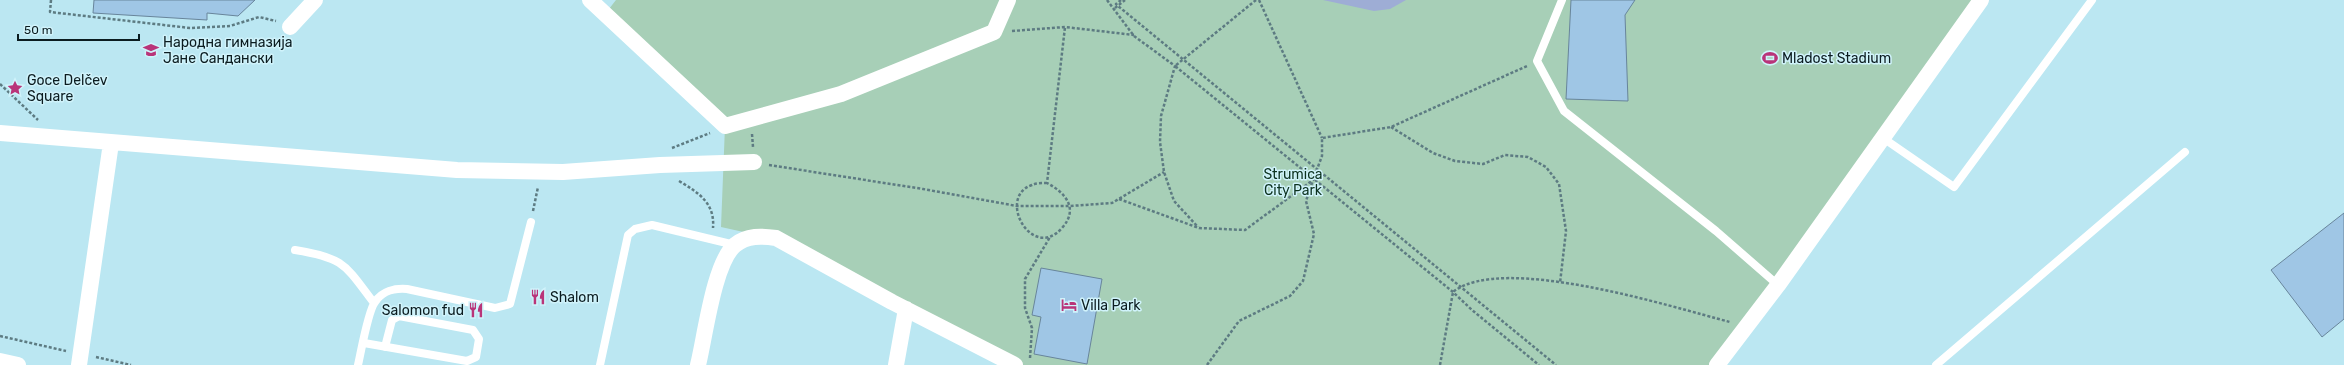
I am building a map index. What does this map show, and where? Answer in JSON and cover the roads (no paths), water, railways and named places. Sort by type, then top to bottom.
[{"type":"street","points":[[290,28],[315,0]]},
{"type":"street","points":[[590,0],[725,126],[841,94],[994,32],[1008,0]]},
{"type":"street","points":[[1717,365],[1778,285],[1981,0]]},
{"type":"street","points":[[0,133],[457,170],[541,172],[660,164],[754,162]]},
{"type":"street","points":[[79,365],[111,143]]},
{"type":"street","points":[[698,365],[720,266],[735,245],[757,235],[776,238],[906,309],[1022,363]]},
{"type":"street","points":[[896,365],[906,309]]},
{"type":"street","points":[[0,361],[18,365]]},
{"type":"lane","points":[[1562,0],[1537,61],[1564,111],[1716,231],[1778,285]]},
{"type":"lane","points":[[1883,138],[1954,187],[2092,0]]},
{"type":"lane","points":[[1936,365],[2185,152]]},
{"type":"lane","points":[[358,365],[374,303],[381,295],[400,288],[495,308],[504,308],[510,304],[531,222]]},
{"type":"lane","points":[[600,365],[628,235],[635,229],[652,224],[735,245]]},
{"type":"lane","points":[[295,250],[334,258],[351,274],[374,303]]},
{"type":"lane","points":[[364,343],[385,347],[467,361],[476,357],[479,339],[473,330],[396,317],[392,320],[385,347]]},
{"type":"water","points":[[1323,0],[1406,0],[1390,9],[1374,11]]},
{"type":"place","name":"Народна гимназија Јане Сандански","points":[[151,50]]},
{"type":"place","name":"Mladost Stadium","points":[[1770,58]]},
{"type":"place","name":"Goce Delčev Square","points":[[15,88]]},
{"type":"place","name":"Shalom","points":[[538,297]]},
{"type":"place","name":"Villa Park","points":[[1069,305]]},
{"type":"place","name":"Salomon fud","points":[[476,310]]},
{"type":"park label","name":"Strumica City Park","points":[[1293,182]]}]
